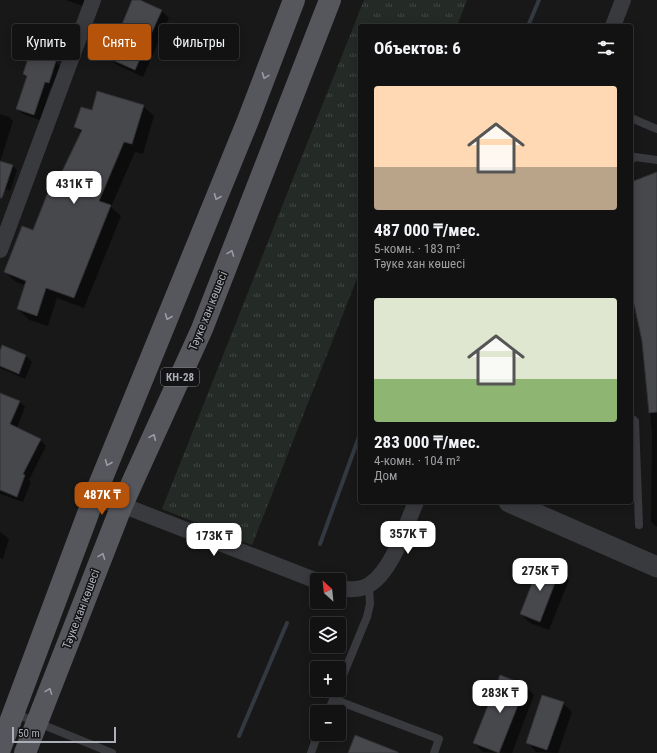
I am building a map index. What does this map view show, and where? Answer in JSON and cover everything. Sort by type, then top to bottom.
[{"type":"main road","name":"КН-28","points":[[0,749],[95,495],[247,123],[294,0]]},
{"type":"main road","name":"Тәуке хан көшесі","points":[[25,753],[122,505],[202,329],[330,0]]},
{"type":"street","points":[[0,250],[93,0]]},
{"type":"street","points":[[614,24],[623,0]]},
{"type":"street","points":[[95,495],[310,578]]},
{"type":"street","points":[[346,588],[356,589],[369,586],[380,576],[389,564],[415,504]]},
{"type":"street","points":[[514,504],[657,567]]},
{"type":"lane","points":[[633,119],[657,129]]},
{"type":"lane","points":[[633,159],[657,160]]},
{"type":"lane","points":[[633,420],[635,421],[639,525]]},
{"type":"lane","points":[[346,668],[367,617],[370,604],[369,586]]},
{"type":"lane","points":[[331,705],[333,699],[439,739],[434,753]]},
{"type":"lane","points":[[13,713],[37,721],[112,753]]},
{"type":"lane","points":[[310,753],[315,741]]},
{"type":"green space","points":[[364,0],[467,0],[458,24],[358,24],[358,276],[252,545],[162,509]]},
{"type":"building","points":[[132,0],[140,0],[162,10],[151,34],[151,24],[122,24]]},
{"type":"building","points":[[27,60],[56,61],[49,83],[45,82],[34,115],[16,109],[27,76],[23,74]]},
{"type":"building","points":[[112,60],[140,60],[135,70]]},
{"type":"building","points":[[97,91],[144,105],[132,144],[124,142],[99,201],[111,205],[74,298],[46,288],[37,316],[17,309],[26,281],[4,272],[22,226],[33,230],[52,182],[56,184],[82,130],[74,127],[81,107],[92,110]]},
{"type":"building","points":[[0,161],[13,165],[2,198],[0,198]]},
{"type":"building","points":[[657,172],[657,412],[649,413],[642,341],[633,299],[633,181]]},
{"type":"building","points":[[2,345],[26,355],[19,374],[0,366],[0,351]]},
{"type":"building","points":[[0,393],[20,401],[10,424],[41,439],[23,474],[25,475],[17,497],[0,490]]},
{"type":"building","points":[[540,563],[560,570],[540,622],[520,614]]},
{"type":"building","points":[[500,675],[526,685],[499,753],[473,743]]},
{"type":"building","points":[[542,695],[564,702],[547,750],[526,743]]},
{"type":"building","points":[[355,735],[398,752],[398,753],[348,753]]},
{"type":"waterway","points":[[529,24],[539,0]]},
{"type":"waterway","points":[[320,544],[358,440]]},
{"type":"waterway","points":[[239,736],[287,623]]}]
